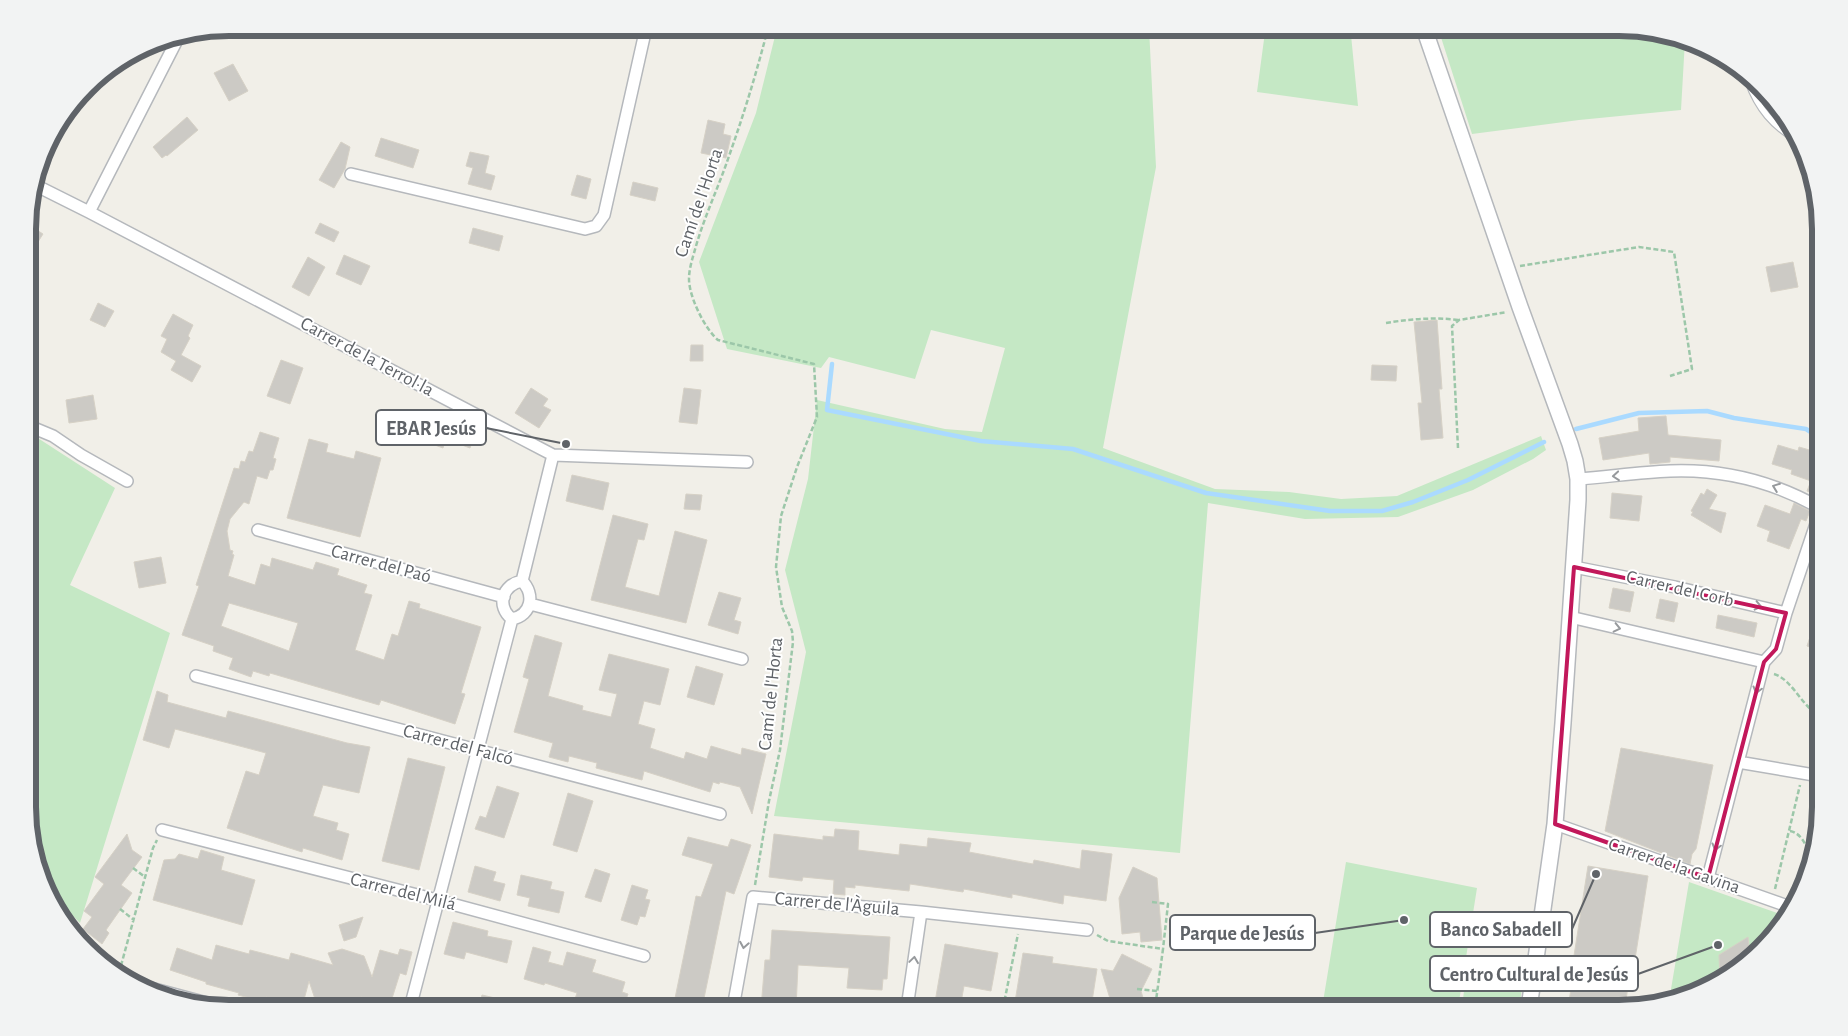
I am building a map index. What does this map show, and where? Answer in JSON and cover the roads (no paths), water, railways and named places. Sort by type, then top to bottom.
[{"type":"street","points":[[351,174],[585,229],[596,226],[604,215],[644,36]]},
{"type":"street","points":[[1427,36],[1520,307],[1570,444],[1578,479],[1574,566],[1555,824],[1530,1000]]},
{"type":"street","points":[[89,212],[175,44]]},
{"type":"street","name":"Carrer de la Terrol·la","points":[[41,188],[553,455],[747,462]]},
{"type":"street","points":[[36,429],[53,436],[81,455],[127,481]]},
{"type":"street","points":[[522,581],[553,455]]},
{"type":"street","points":[[1578,479],[1671,471],[1730,474],[1775,486],[1812,504]]},
{"type":"street","name":"Carrer del Paó","points":[[258,530],[425,571],[504,597]]},
{"type":"street","points":[[1708,878],[1763,666],[1776,649],[1812,536]]},
{"type":"street","name":"Carrer del Corb","points":[[1574,566],[1786,613]]},
{"type":"street","points":[[512,619],[503,607],[504,597],[513,583],[522,581]]},
{"type":"street","points":[[512,619],[519,618],[525,613],[530,604],[528,587],[522,581]]},
{"type":"street","points":[[530,604],[742,658]]},
{"type":"street","points":[[1570,617],[1763,666]]},
{"type":"street","points":[[412,1000],[512,619]]},
{"type":"street","name":"Carrer del Falcó","points":[[196,676],[720,814]]},
{"type":"street","points":[[1738,762],[1812,775]]},
{"type":"street","name":"Carrer de la Gavina","points":[[1555,824],[1785,905]]},
{"type":"street","name":"Carrer del Milá","points":[[162,830],[438,900],[644,956]]},
{"type":"street","name":"Carrer de l'Àguila","points":[[734,1000],[753,897],[921,912],[1086,930]]},
{"type":"street","name":"Carrer de l'Àguila","points":[[908,1000],[921,912]]},
{"type":"lane","points":[[1752,90],[1757,102],[1768,117],[1787,134]]},
{"type":"waterway","points":[[832,364],[827,410],[981,441],[1073,449],[1206,493],[1330,511],[1382,511],[1413,502],[1468,480],[1544,442]]},
{"type":"waterway","points":[[1576,429],[1639,413],[1707,411],[1734,418],[1806,429],[1812,433]]},
{"type":"place","name":"EBAR Jesús","points":[[566,444]]},
{"type":"place","name":"Banco Sabadell","points":[[1596,874]]},
{"type":"place","name":"Parque de Jesús","points":[[1404,920]]},
{"type":"place","name":"Centro Cultural de Jesús","points":[[1718,945]]}]
